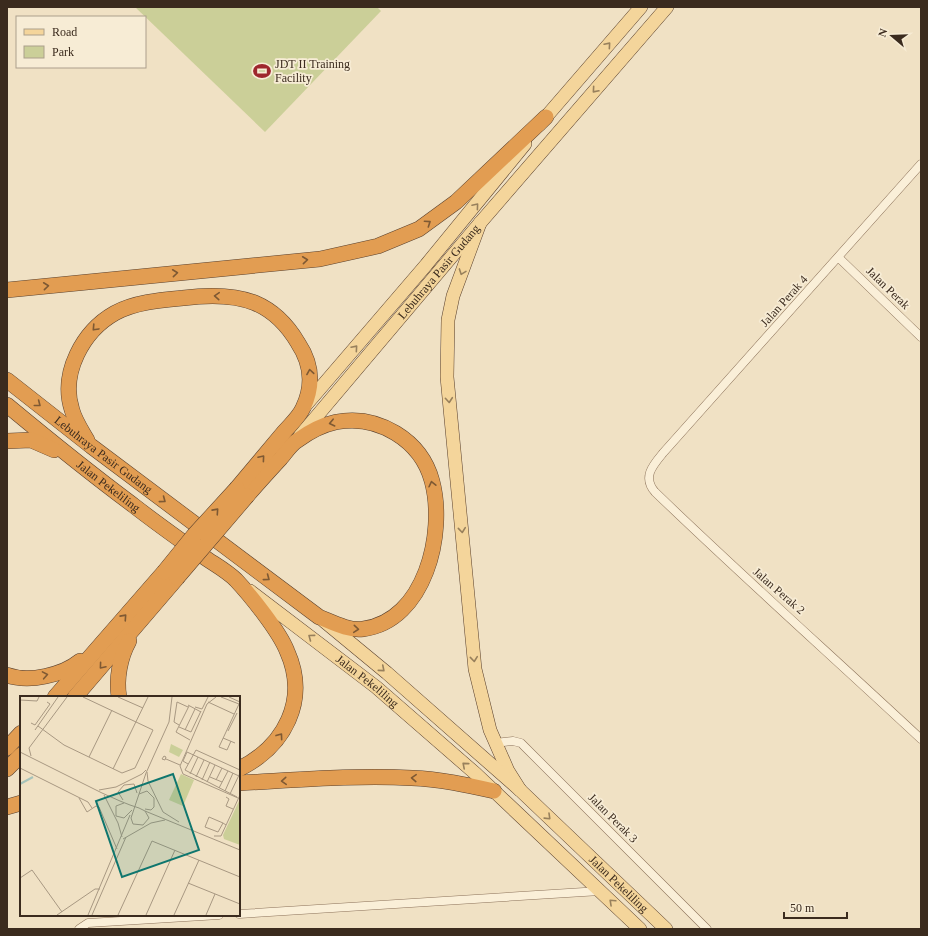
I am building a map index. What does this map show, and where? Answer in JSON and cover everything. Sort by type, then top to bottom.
[{"type":"highway","points":[[7,290],[320,259],[378,246],[419,229],[446,210],[546,117]]},
{"type":"highway","points":[[91,446],[72,410],[70,378],[74,362],[83,342],[98,325],[116,312],[149,302],[213,296],[254,302],[266,309],[290,329],[309,362],[311,378],[303,409]]},
{"type":"highway","name":"Lebuhraya Pasir Gudang","points":[[7,380],[91,446],[319,617],[343,626],[363,629],[387,620],[409,603],[418,591],[427,571],[431,554],[435,517],[432,482],[426,466],[413,447],[392,430],[378,425],[349,420],[336,422],[317,428],[296,441],[242,492]]},
{"type":"highway","name":"Lebuhraya Pasir Gudang","points":[[7,405],[73,459]]},
{"type":"highway","name":"Lebuhraya Pasir Gudang","points":[[170,575],[242,492],[303,409]]},
{"type":"highway","points":[[7,440],[31,440],[73,459]]},
{"type":"highway","name":"Jalan Pekeliling","points":[[73,459],[154,521],[235,579]]},
{"type":"highway","points":[[76,696],[136,626],[170,575]]},
{"type":"highway","points":[[7,675],[28,678],[64,671],[78,663],[98,646],[170,575]]},
{"type":"highway","points":[[235,579],[282,641],[288,652],[293,670],[295,693],[292,712],[281,735],[266,753],[240,768]]},
{"type":"highway","points":[[119,696],[118,675],[122,656],[136,626]]},
{"type":"highway","points":[[57,696],[98,646]]},
{"type":"highway","points":[[7,748],[20,734]]},
{"type":"highway","points":[[7,769],[20,756]]},
{"type":"highway","points":[[240,783],[324,778],[413,778],[453,782],[494,791]]},
{"type":"highway","points":[[7,807],[20,803]]},
{"type":"main road","name":"Lebuhraya Pasir Gudang","points":[[303,409],[488,191],[546,117],[641,7]]},
{"type":"main road","name":"Lebuhraya Pasir Gudang","points":[[296,441],[480,223],[667,7]]},
{"type":"main road","points":[[480,223],[452,302],[447,332],[447,377],[475,669],[487,719],[495,743],[520,790]]},
{"type":"main road","name":"Jalan Pekeliling","points":[[235,579],[376,687],[494,791],[640,929]]},
{"type":"main road","name":"Jalan Pekeliling","points":[[319,617],[520,790],[666,929]]},
{"type":"street","name":"Jalan Perak 4","points":[[663,453],[921,164]]},
{"type":"street","name":"Jalan Perak","points":[[838,257],[921,337]]},
{"type":"street","name":"Jalan Perak 2","points":[[663,453],[653,465],[648,476],[649,482],[655,492],[740,574],[768,597],[921,739]]},
{"type":"street","name":"Jalan Perak 3","points":[[495,743],[513,741],[521,743],[706,929]]},
{"type":"street","points":[[240,914],[600,891]]},
{"type":"street","points":[[79,929],[88,923],[203,916]]},
{"type":"green space","name":"JDT II Training Facility","points":[[135,7],[377,7],[381,11],[265,132]]},
{"type":"place","name":"JDT II Training Facility","points":[[262,71]]}]
